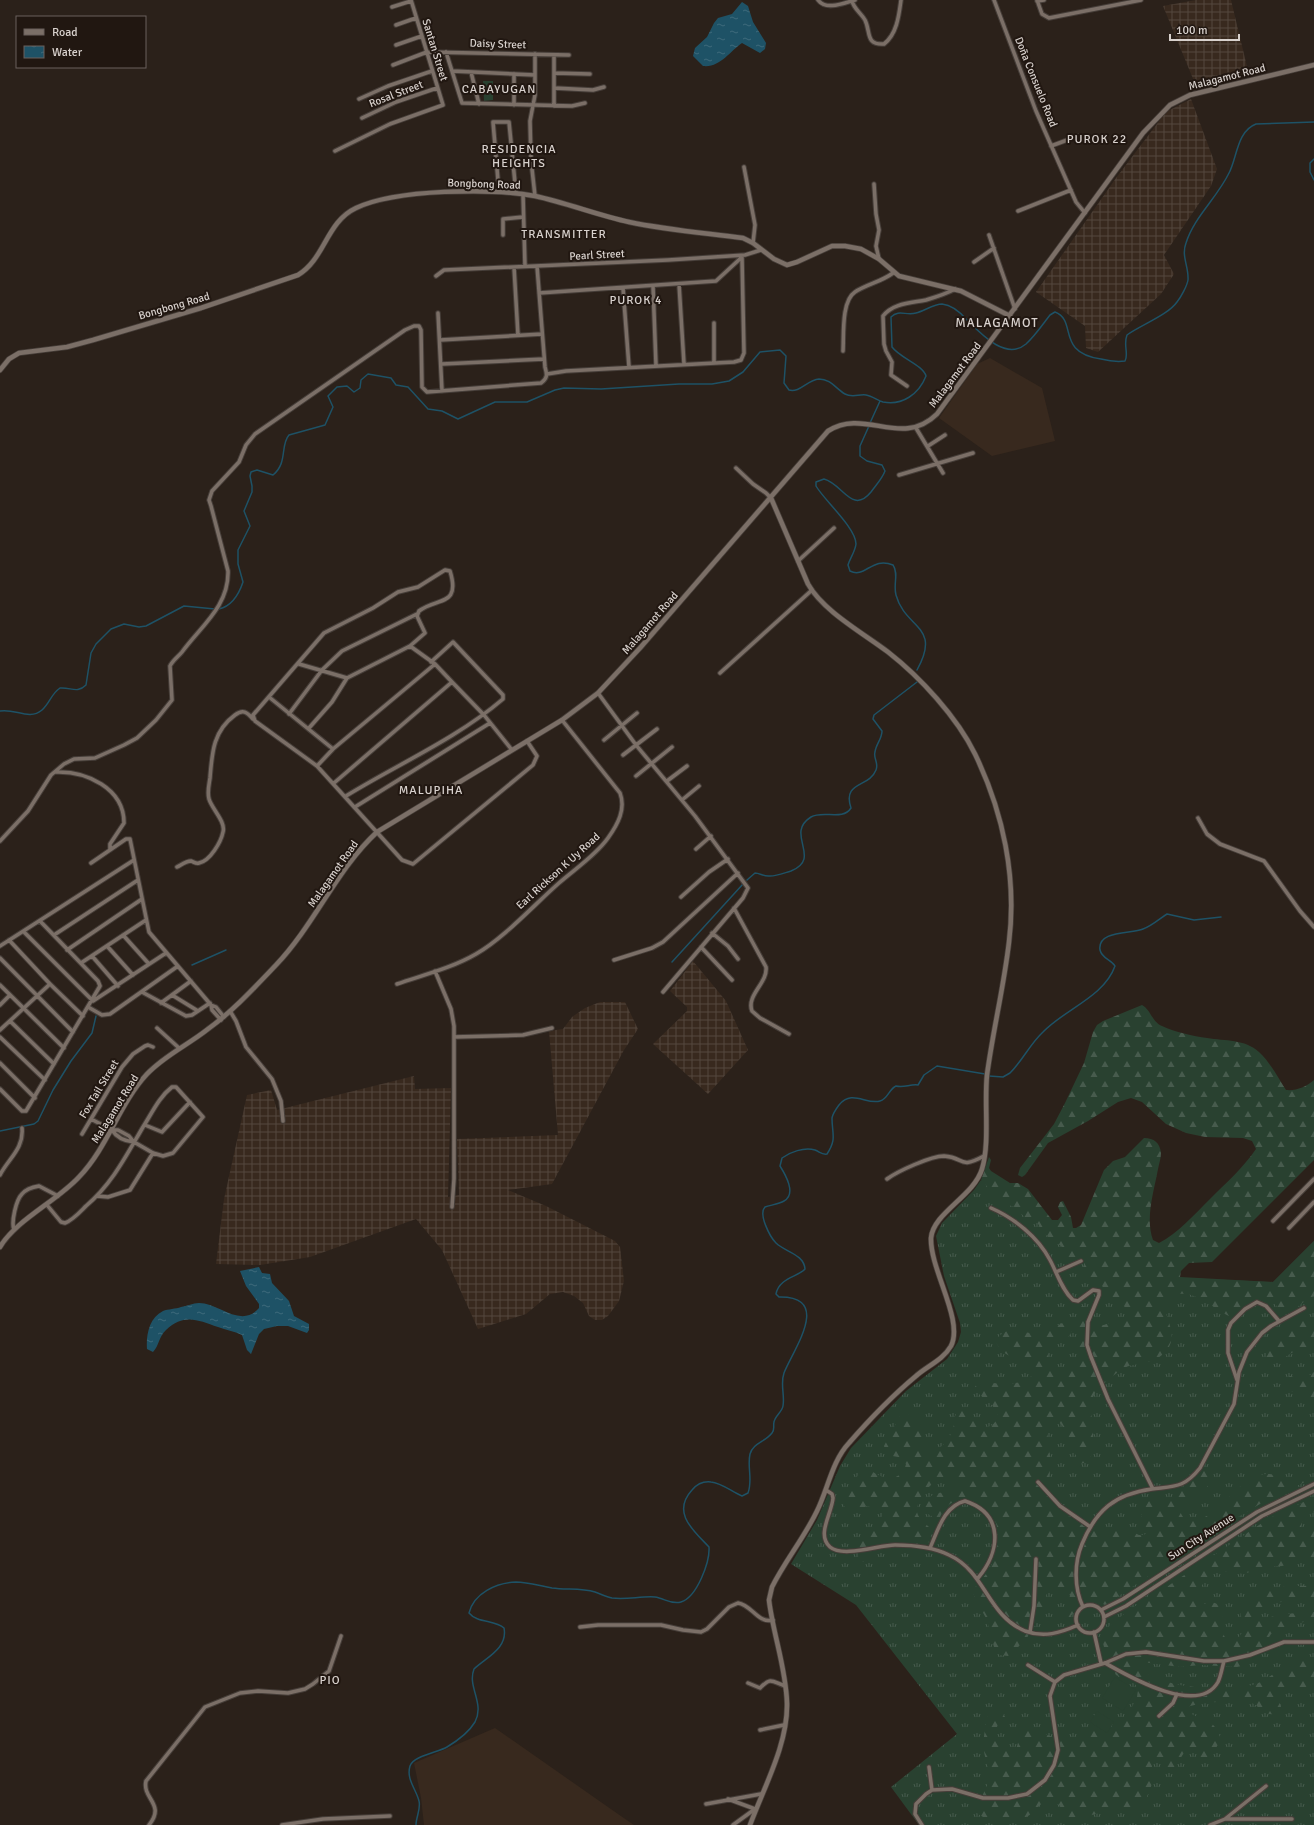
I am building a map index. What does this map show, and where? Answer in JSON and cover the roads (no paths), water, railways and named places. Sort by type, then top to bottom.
[{"type":"street","points":[[392,7],[411,0]]},
{"type":"street","name":"Santan Street","points":[[336,151],[390,124],[443,105],[411,0]]},
{"type":"street","points":[[818,0],[822,4],[829,6],[854,0],[854,8],[864,19],[870,39],[874,43],[880,44],[884,44],[893,34],[900,13],[901,0]]},
{"type":"street","name":"Doña Consuelo Road","points":[[994,0],[1051,146],[1077,205],[1085,213]]},
{"type":"street","points":[[1044,0],[1037,1],[1042,14],[1049,18],[1141,0]]},
{"type":"street","points":[[396,25],[416,18]]},
{"type":"street","points":[[396,45],[422,36]]},
{"type":"street","points":[[393,65],[427,52]]},
{"type":"street","name":"Daisy Street","points":[[427,52],[570,55]]},
{"type":"street","points":[[446,52],[462,103],[533,106],[572,106],[585,103]]},
{"type":"street","points":[[535,54],[533,106],[530,121],[530,141],[535,196]]},
{"type":"street","points":[[554,55],[554,106]]},
{"type":"street","name":"Malagamot Road","points":[[0,1246],[14,1230],[58,1196],[88,1168],[147,1074],[162,1060],[222,1018],[289,951],[366,842],[377,832],[562,720],[598,693],[627,662],[828,432],[844,424],[861,422],[896,429],[916,428],[926,424],[937,414],[984,352],[1143,133],[1170,105],[1190,95],[1210,89],[1314,65]]},
{"type":"street","points":[[359,99],[388,86],[432,71]]},
{"type":"street","points":[[452,71],[535,75]]},
{"type":"street","points":[[471,72],[479,104]]},
{"type":"street","points":[[554,73],[590,74]]},
{"type":"street","points":[[514,74],[514,105]]},
{"type":"street","points":[[554,88],[593,90],[604,87]]},
{"type":"street","name":"Rosal Street","points":[[362,118],[396,102],[437,88]]},
{"type":"street","points":[[499,192],[493,122],[509,122],[516,193]]},
{"type":"street","points":[[1051,146],[1078,136]]},
{"type":"street","points":[[744,167],[755,225],[753,243]]},
{"type":"street","points":[[874,184],[876,214],[879,230],[876,246],[879,259]]},
{"type":"street","points":[[1018,211],[1071,190]]},
{"type":"street","name":"Bongbong Road","points":[[0,370],[9,359],[19,353],[67,347],[93,340],[201,308],[298,275],[310,266],[331,230],[341,218],[354,208],[365,204],[429,193],[499,192],[535,196],[627,221],[677,230],[743,238],[753,243],[774,259],[787,265],[797,262],[823,248],[838,245],[861,249],[879,259],[893,273],[907,279],[956,289],[1010,316]]},
{"type":"street","points":[[523,194],[525,266]]},
{"type":"street","points":[[503,235],[503,219],[524,217]]},
{"type":"street","points":[[989,235],[1015,309]]},
{"type":"street","points":[[974,262],[994,248]]},
{"type":"street","name":"Pearl Street","points":[[436,276],[444,270],[743,256],[761,250]]},
{"type":"street","points":[[539,293],[716,282],[743,256]]},
{"type":"street","points":[[547,374],[566,371],[714,363],[742,360],[744,355],[743,256]]},
{"type":"street","points":[[0,841],[28,811],[55,772],[71,760],[95,758],[131,741],[156,720],[170,704],[172,696],[170,666],[193,636],[216,612],[228,579],[228,570],[210,506],[210,496],[212,491],[239,462],[249,439],[342,372],[405,330],[414,326],[419,326],[421,330],[422,387],[427,392],[537,384],[544,381],[547,374],[544,359],[537,266]]},
{"type":"street","points":[[514,267],[518,336]]},
{"type":"street","points":[[843,351],[846,305],[850,296],[879,282],[893,273]]},
{"type":"street","points":[[679,284],[684,364]]},
{"type":"street","points":[[653,286],[656,365]]},
{"type":"street","points":[[623,288],[628,367]]},
{"type":"street","points":[[907,386],[894,378],[891,374],[892,362],[884,344],[883,316],[891,308],[938,297],[956,289]]},
{"type":"street","points":[[438,313],[442,364],[442,391]]},
{"type":"street","points":[[714,322],[714,363]]},
{"type":"street","points":[[440,340],[542,334]]},
{"type":"street","points":[[442,364],[544,359]]},
{"type":"street","points":[[916,428],[943,473]]},
{"type":"street","points":[[928,446],[945,435]]},
{"type":"street","points":[[899,475],[973,453]]},
{"type":"street","points":[[736,468],[771,498],[812,590],[833,611],[891,655],[931,692],[954,720],[970,745],[980,763],[1006,840],[1012,911],[1010,940],[986,1083],[983,1167],[976,1182],[936,1224],[932,1234],[932,1246],[936,1269],[954,1324],[953,1341],[950,1348],[940,1359],[909,1383],[849,1442],[840,1457],[814,1516],[772,1587],[769,1600],[787,1702],[784,1725],[777,1752],[750,1825]]},
{"type":"street","points":[[798,561],[834,528]]},
{"type":"street","points":[[253,720],[254,713],[299,664],[319,638],[328,630],[378,605],[398,592],[418,587],[445,570],[449,570],[452,582],[450,596],[444,601],[421,609],[417,614],[349,647],[322,670],[289,714]]},
{"type":"street","points":[[720,673],[812,590]]},
{"type":"street","points":[[309,728],[332,702],[347,678],[410,646],[425,633],[417,614]]},
{"type":"street","points":[[317,766],[333,749],[433,663],[454,642],[504,696],[503,699],[484,715],[417,757],[380,775],[346,796]]},
{"type":"street","points":[[410,646],[433,663],[452,682],[484,715],[512,750]]},
{"type":"street","points":[[299,664],[347,678]]},
{"type":"street","points":[[334,784],[452,682]]},
{"type":"street","points":[[598,693],[636,745],[711,836],[748,888],[734,908],[663,992]]},
{"type":"street","points":[[269,697],[333,749]]},
{"type":"street","points":[[177,867],[189,861],[198,863],[207,860],[223,834],[223,826],[212,806],[208,793],[215,740],[224,726],[240,712],[248,713],[253,720],[317,766],[356,807],[402,860],[413,864],[534,765],[537,756],[527,741]]},
{"type":"street","points":[[604,740],[637,713]]},
{"type":"street","name":"Earl Rickson K Uy Road","points":[[397,984],[477,954],[496,940],[602,844],[618,822],[622,806],[620,793],[562,720]]},
{"type":"street","points":[[356,807],[490,722]]},
{"type":"street","points":[[623,754],[657,729]]},
{"type":"street","points":[[636,776],[672,747]]},
{"type":"street","points":[[667,781],[687,766]]},
{"type":"street","points":[[55,772],[88,776],[103,785],[116,799],[122,809],[124,823],[110,844],[110,850]]},
{"type":"street","points":[[682,800],[699,786]]},
{"type":"street","points":[[1198,818],[1207,834],[1220,844],[1264,862],[1300,911],[1314,927]]},
{"type":"street","points":[[696,849],[711,836]]},
{"type":"street","points":[[91,863],[129,838],[149,932],[210,1004],[216,1007],[222,1018]]},
{"type":"street","points":[[681,897],[709,872],[728,859]]},
{"type":"street","points":[[0,946],[134,860]]},
{"type":"street","points":[[614,960],[652,948],[663,942],[738,873]]},
{"type":"street","points":[[54,935],[138,880]]},
{"type":"street","points":[[67,950],[142,899]]},
{"type":"street","points":[[734,908],[766,967],[765,976],[752,998],[752,1010],[760,1018],[789,1034]]},
{"type":"street","points":[[81,963],[146,920]]},
{"type":"street","points":[[0,1089],[25,1112],[35,1098],[100,984],[40,921]]},
{"type":"street","points":[[24,932],[92,1000]]},
{"type":"street","points":[[712,933],[728,946],[738,959]]},
{"type":"street","points":[[123,935],[149,964]]},
{"type":"street","points":[[9,940],[50,984],[83,1016]]},
{"type":"street","points":[[107,946],[133,975]]},
{"type":"street","points":[[701,947],[732,980]]},
{"type":"street","points":[[92,1000],[97,1000],[166,953]]},
{"type":"street","points":[[92,956],[118,986]]},
{"type":"street","points":[[0,958],[73,1032]]},
{"type":"street","points":[[88,1007],[102,1015],[107,1015],[178,966]]},
{"type":"street","points":[[435,971],[451,1009],[454,1037],[454,1179],[452,1207]]},
{"type":"street","points":[[161,1003],[191,981]]},
{"type":"street","points":[[0,1030],[50,984]]},
{"type":"street","points":[[0,985],[64,1048]]},
{"type":"street","points":[[142,992],[186,1016],[210,1004]]},
{"type":"street","points":[[0,1005],[10,995]]},
{"type":"street","points":[[172,995],[198,1011]]},
{"type":"street","points":[[230,1011],[236,1021],[246,1047],[272,1079],[281,1101],[283,1121]]},
{"type":"street","points":[[10,1021],[54,1064]]},
{"type":"street","points":[[157,1028],[179,1048]]},
{"type":"street","points":[[454,1037],[523,1035],[552,1028]]},
{"type":"street","points":[[0,1037],[45,1080]]},
{"type":"street","name":"Fox Tail Street","points":[[82,1134],[127,1061],[145,1046],[148,1045],[153,1047]]},
{"type":"street","points":[[0,1063],[35,1098]]},
{"type":"street","points":[[47,1205],[61,1222],[65,1223],[97,1196],[113,1179],[134,1142],[161,1098],[173,1086],[203,1116],[173,1153],[163,1156],[153,1153],[134,1142],[129,1136],[118,1130],[112,1130],[91,1119]]},
{"type":"street","points":[[145,1125],[162,1132],[190,1102]]},
{"type":"street","points":[[0,1175],[17,1151],[22,1137],[22,1128]]},
{"type":"street","points":[[97,1196],[105,1198],[130,1190],[153,1153]]},
{"type":"street","points":[[887,1179],[905,1168],[940,1156],[950,1157],[964,1163],[969,1163],[984,1156]]},
{"type":"street","points":[[1273,1221],[1314,1179]]},
{"type":"street","points":[[14,1230],[13,1223],[19,1197],[22,1192],[39,1186],[58,1196]]},
{"type":"street","points":[[1289,1228],[1314,1202]]},
{"type":"street","points":[[991,1208],[1011,1219],[1044,1250],[1067,1293],[1073,1300],[1078,1301],[1093,1290],[1099,1291],[1099,1295],[1088,1322],[1087,1336],[1089,1351],[1108,1399],[1153,1489]]},
{"type":"street","points":[[1056,1272],[1081,1261]]},
{"type":"street","points":[[1237,1382],[1228,1353],[1228,1330],[1231,1323],[1251,1305],[1257,1302],[1266,1306],[1279,1321]]},
{"type":"street","points":[[1083,1607],[1077,1587],[1076,1564],[1078,1554],[1089,1526],[1106,1507],[1118,1499],[1131,1493],[1179,1486],[1186,1482],[1200,1468],[1234,1404],[1239,1372],[1247,1352],[1262,1333],[1279,1321],[1304,1308]]},
{"type":"street","points":[[1038,1482],[1060,1506],[1089,1526]]},
{"type":"street","name":"Sun City Avenue","points":[[1101,1610],[1122,1599],[1257,1512],[1314,1484]]},
{"type":"street","points":[[826,1490],[832,1494],[834,1498],[825,1526],[825,1538],[827,1543],[834,1550],[846,1552],[894,1544],[930,1548],[957,1559],[978,1578],[1004,1618],[1019,1628],[1040,1635],[1059,1633],[1078,1625]]},
{"type":"street","name":"Sun City Avenue","points":[[1104,1617],[1126,1606],[1262,1516],[1314,1491]]},
{"type":"street","points":[[930,1548],[944,1517],[953,1506],[965,1501],[979,1507],[986,1513],[992,1524],[996,1540],[991,1560],[978,1578]]},
{"type":"street","points":[[1208,1544],[1212,1549]]},
{"type":"street","points":[[1030,1632],[1034,1606],[1036,1559]]},
{"type":"street","points":[[580,1627],[598,1625],[661,1625],[701,1632],[707,1629],[729,1607],[738,1603],[747,1606],[764,1620],[773,1620]]},
{"type":"street","points":[[1093,1605],[1101,1610],[1104,1617],[1102,1626],[1094,1632],[1086,1632],[1078,1625],[1077,1613],[1083,1607],[1093,1605]]},
{"type":"street","points":[[1094,1632],[1103,1663],[1145,1685],[1177,1694],[1194,1695],[1210,1690],[1218,1681],[1224,1661]]},
{"type":"street","points":[[149,1825],[154,1820],[156,1809],[154,1802],[146,1790],[146,1781],[191,1726],[201,1710],[240,1693],[258,1691],[288,1693],[305,1689],[314,1684],[329,1670],[341,1636]]},
{"type":"street","points":[[922,1825],[915,1814],[916,1804],[932,1790],[952,1789],[983,1798],[998,1799],[1027,1794],[1039,1786],[1050,1773],[1057,1754],[1057,1742],[1050,1696],[1055,1682],[1070,1673],[1126,1654],[1146,1652],[1204,1661],[1224,1661],[1241,1658],[1284,1642],[1314,1642]]},
{"type":"street","points":[[1028,1665],[1055,1682]]},
{"type":"street","points":[[748,1683],[760,1688],[768,1680],[785,1686]]},
{"type":"street","points":[[1159,1716],[1173,1703],[1177,1694]]},
{"type":"street","points":[[760,1730],[784,1725]]},
{"type":"street","points":[[929,1767],[932,1790]]},
{"type":"street","points":[[1210,1825],[1225,1819],[1266,1786]]},
{"type":"street","points":[[706,1804],[761,1794]]},
{"type":"street","points":[[728,1799],[755,1809]]},
{"type":"street","points":[[733,1825],[755,1809]]},
{"type":"street","points":[[282,1825],[309,1823],[322,1819],[390,1816]]},
{"type":"street","points":[[1225,1819],[1292,1819]]},
{"type":"water","points":[[742,2],[748,6],[753,22],[766,43],[765,49],[760,53],[742,43],[720,62],[709,66],[703,66],[693,56],[695,48],[707,37],[718,18],[732,14]]},
{"type":"water","points":[[259,1267],[262,1273],[270,1274],[272,1283],[289,1301],[294,1316],[309,1324],[309,1330],[307,1333],[288,1326],[277,1326],[264,1329],[259,1334],[251,1354],[247,1350],[242,1335],[198,1320],[185,1320],[179,1321],[166,1330],[153,1352],[147,1349],[149,1327],[154,1318],[163,1311],[199,1303],[207,1304],[237,1316],[252,1314],[259,1308],[259,1304],[246,1286],[240,1271]]},
{"type":"waterway","points":[[219,609],[228,605],[234,599],[243,582],[238,564],[238,550],[250,526],[244,511],[252,492],[251,472],[257,470],[273,475],[281,465],[286,439],[289,435],[325,425],[333,407],[328,396],[337,387],[347,386],[354,392],[360,388],[361,380],[368,374],[391,378],[396,385],[408,387],[428,409],[442,411],[458,419],[495,402],[527,402],[555,390],[564,388],[601,389],[679,384],[712,384],[729,381],[743,372],[760,352],[780,350],[786,356],[784,383],[789,390],[797,390],[815,380],[823,379],[830,382],[848,395],[866,395],[883,402],[890,403],[909,397],[919,388],[926,376],[921,368],[900,355],[892,347],[891,317],[897,313],[912,314],[942,304],[956,310],[994,344],[1002,348],[1010,349],[1018,348],[1026,344],[1036,334],[1050,315],[1055,312],[1062,316],[1072,343],[1078,350],[1087,355],[1104,360],[1125,361],[1127,335],[1161,316],[1173,307],[1184,291],[1188,280],[1184,252],[1186,243],[1194,225],[1229,173],[1238,146],[1245,132],[1256,124],[1314,122]]},
{"type":"waterway","points":[[1314,159],[1310,163],[1310,172],[1314,180]]},
{"type":"waterway","points":[[870,423],[880,401]]},
{"type":"waterway","points":[[869,426],[860,446],[860,456],[867,461],[882,465],[885,471],[871,492],[864,498],[858,500],[848,496],[837,486],[824,479],[816,482],[816,486],[855,537],[856,544],[848,565],[850,571],[855,573],[860,572],[880,563],[893,565],[895,568],[896,595],[907,615],[924,635],[926,644],[924,655],[917,670]]},
{"type":"waterway","points":[[0,711],[11,711],[27,714],[37,713],[45,707],[60,688],[77,690],[83,688],[86,685],[91,653],[96,644],[111,629],[124,624],[139,627],[146,626],[184,606],[215,609]]},
{"type":"waterway","points":[[747,880],[755,873],[766,876],[775,876],[791,871],[800,866],[804,859],[801,838],[801,831],[804,824],[811,817],[816,815],[838,815],[847,812],[851,808],[849,799],[850,793],[853,789],[873,776],[877,767],[875,754],[882,731],[873,719],[874,715],[917,682]]},
{"type":"waterway","points":[[672,962],[743,884]]},
{"type":"waterway","points":[[989,1076],[1003,1077],[1010,1073],[1043,1032],[1062,1016],[1093,994],[1110,977],[1115,966],[1101,953],[1100,944],[1104,939],[1116,934],[1138,931],[1146,928],[1167,914],[1194,920],[1221,917]]},
{"type":"waterway","points":[[192,965],[226,950]]},
{"type":"waterway","points":[[0,1131],[34,1124],[38,1121],[53,1090],[71,1061],[92,1033],[96,1016]]},
{"type":"waterway","points":[[416,1825],[419,1804],[418,1797],[410,1780],[410,1766],[416,1760],[451,1745],[470,1729],[478,1715],[472,1676],[474,1669],[495,1652],[503,1641],[504,1628],[500,1625],[481,1620],[469,1613],[472,1606],[481,1595],[487,1590],[501,1584],[520,1582],[552,1588],[590,1591],[612,1598],[623,1599],[655,1597],[677,1603],[687,1599],[697,1586],[705,1570],[709,1547],[691,1528],[687,1521],[684,1514],[686,1498],[696,1486],[705,1482],[719,1484],[742,1496],[748,1493],[750,1483],[750,1454],[756,1445],[773,1432],[775,1420],[783,1406],[782,1381],[784,1373],[801,1339],[805,1326],[807,1315],[804,1305],[795,1299],[779,1297],[776,1294],[781,1284],[805,1269],[804,1264],[798,1257],[776,1243],[768,1231],[763,1215],[763,1210],[765,1207],[784,1201],[790,1194],[789,1184],[780,1166],[782,1158],[793,1152],[806,1149],[827,1154],[833,1140],[833,1114],[844,1100],[849,1098],[859,1098],[875,1102],[883,1100],[896,1086],[902,1087],[918,1085],[924,1075],[937,1066],[985,1074]]},
{"type":"district","name":"CABAYUGAN","points":[[499,89]]},
{"type":"district","name":"PUROK 22","points":[[1097,139]]},
{"type":"district","name":"RESIDENCIA HEIGHTS","points":[[519,156]]},
{"type":"district","name":"TRANSMITTER","points":[[564,234]]},
{"type":"district","name":"PUROK 4","points":[[636,300]]},
{"type":"district","name":"MALAGAMOT","points":[[997,323]]},
{"type":"district","name":"MALUPIHA","points":[[431,790]]},
{"type":"district","name":"PIO","points":[[330,1680]]}]
